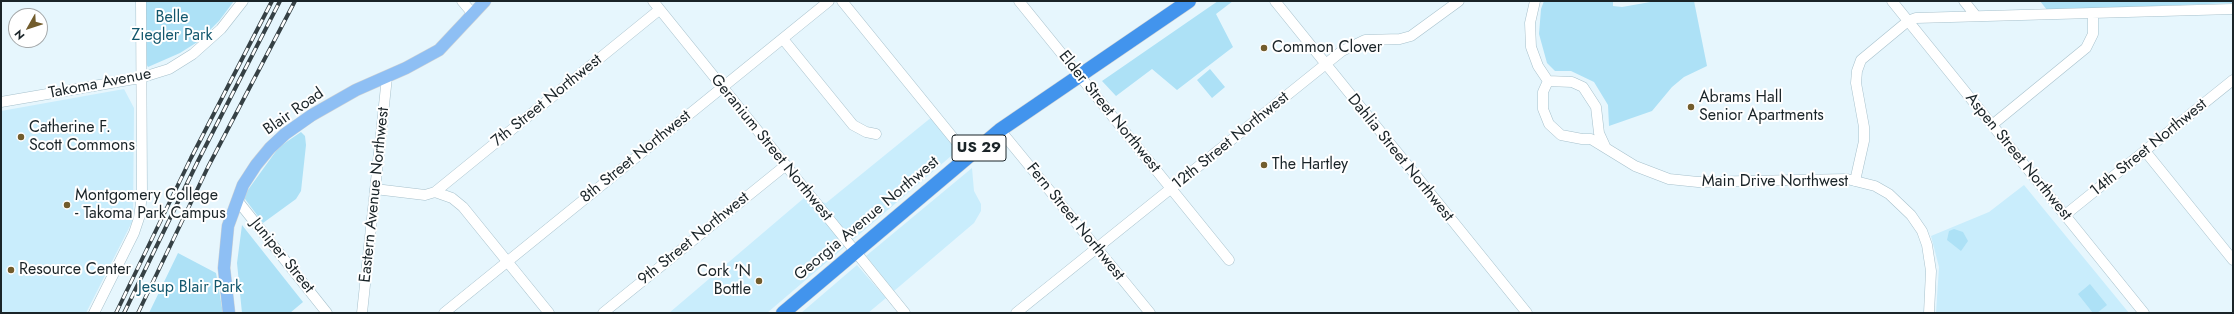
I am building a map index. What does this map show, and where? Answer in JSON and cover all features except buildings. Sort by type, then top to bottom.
[{"type":"highway","name":"Georgia Avenue Northwest","points":[[783,313],[1000,130],[1189,1]]},
{"type":"main road","name":"Blair Road","points":[[229,313],[224,268],[225,243],[228,226],[236,200],[256,165],[270,148],[286,134],[333,103],[439,50],[485,1]]},
{"type":"street","points":[[94,313],[134,232],[139,218],[142,195],[140,78],[141,1]]},
{"type":"street","name":"Takoma Avenue","points":[[1,102],[140,78],[169,69],[193,54],[221,29],[243,1]]},
{"type":"street","points":[[462,1],[473,14]]},
{"type":"street","name":"Geranium Street Northwest","points":[[652,1],[905,313]]},
{"type":"street","name":"8th Street Northwest","points":[[444,313],[829,1]]},
{"type":"street","points":[[842,1],[968,156]]},
{"type":"street","name":"Dahlia Street Northwest","points":[[1275,1],[1527,313]]},
{"type":"street","name":"12th Street Northwest","points":[[1023,311],[1097,248],[1342,51],[1360,42],[1378,39],[1400,39],[1416,34],[1459,1]]},
{"type":"street","points":[[1535,1],[1530,23],[1531,47],[1538,66],[1548,81],[1572,82],[1583,87],[1596,107],[1599,127],[1605,146]]},
{"type":"street","name":"Aspen Street Northwest","points":[[1892,1],[2144,313]]},
{"type":"street","points":[[1964,1],[1976,16]]},
{"type":"street","name":"Elder Street Northwest","points":[[1021,2],[1229,260]]},
{"type":"street","points":[[1855,181],[1864,141],[1864,127],[1856,83],[1857,71],[1861,60],[1908,21],[1916,18],[2233,9]]},
{"type":"street","name":"7th Street Northwest","points":[[435,192],[660,10]]},
{"type":"street","points":[[1992,124],[2086,48],[2093,31],[2093,13]]},
{"type":"street","points":[[783,39],[853,125],[861,130],[876,134]]},
{"type":"street","name":"Eastern Avenue Northwest","points":[[362,313],[387,77]]},
{"type":"street","name":"Main Drive Northwest","points":[[1548,81],[1543,92],[1544,109],[1549,124],[1561,135],[1587,139],[1605,146],[1646,171],[1678,181],[1855,181],[1875,186],[1895,198],[1911,215],[1922,231],[1928,249],[1931,267],[1929,313]]},
{"type":"street","name":"14th Street Northwest","points":[[2065,215],[2231,85]]},
{"type":"street","points":[[1587,139],[1599,127]]},
{"type":"street","name":"Fern Street Northwest","points":[[1000,130],[1150,313]]},
{"type":"street","points":[[2145,151],[2233,260]]},
{"type":"street","name":"9th Street Northwest","points":[[603,313],[786,165]]},
{"type":"street","points":[[375,189],[425,195],[435,192],[452,198],[463,207],[549,313]]},
{"type":"street","name":"Juniper Street","points":[[236,200],[327,313]]},
{"type":"shaded area","name":"Montgomery College - Takoma Park Campus","points":[[124,89],[134,108],[133,220],[86,313],[1,313],[1,111]]},
{"type":"shaded area","points":[[938,112],[964,145],[767,313],[669,313],[804,198],[826,203]]},
{"type":"shaded area","points":[[972,168],[974,191],[981,204],[981,211],[974,223],[894,291],[866,256]]},
{"type":"shaded area","points":[[2024,185],[2129,313],[1936,313],[1939,267],[1931,236],[1989,212]]},
{"type":"shaded area","points":[[857,265],[886,298],[868,313],[801,313]]},
{"type":"green space","name":"Belle Ziegler Park","points":[[146,1],[234,1],[219,21],[199,41],[180,53],[148,67],[145,62]]},
{"type":"green space","points":[[1218,1],[1233,1],[1216,14],[1233,47],[1177,90],[1152,69],[1116,96],[1102,81]]},
{"type":"green space","points":[[1544,1],[1613,1],[1613,6],[1622,7],[1656,1],[1694,1],[1707,66],[1684,77],[1672,87],[1652,111],[1609,126],[1608,105],[1594,82],[1571,71],[1555,71],[1547,63],[1539,34],[1541,9]]},
{"type":"green space","points":[[2040,1],[2233,1],[2233,3],[2047,10]]},
{"type":"green space","points":[[1210,69],[1225,87],[1212,98],[1197,80]]},
{"type":"green space","points":[[301,132],[305,136],[306,145],[301,191],[296,199],[263,223],[245,199],[245,194],[279,147]]},
{"type":"green space","points":[[242,225],[303,302],[290,313],[242,313],[237,263]]},
{"type":"green space","points":[[1954,229],[1963,232],[1968,241],[1961,251],[1947,240],[1949,231]]},
{"type":"green space","name":"Jesup Blair Park","points":[[178,253],[216,273],[223,313],[149,313]]},
{"type":"green space","points":[[2090,284],[2107,305],[2097,313],[2093,313],[2078,294]]},
{"type":"railway","points":[[116,313],[191,158],[272,1]]},
{"type":"railway","points":[[124,313],[198,161],[280,1]]},
{"type":"railway","points":[[138,313],[208,167],[295,1]]},
{"type":"place","name":"Common Clover","points":[[1264,48]]},
{"type":"place","name":"Abrams Hall Senior Apartments","points":[[1691,107]]},
{"type":"place","name":"Catherine F. Scott Commons","points":[[21,137]]},
{"type":"place","name":"The Hartley","points":[[1264,165]]},
{"type":"place","name":"Montgomery College - Takoma Park Campus","points":[[67,205]]},
{"type":"place","name":"Resource Center","points":[[11,270]]},
{"type":"place","name":"Cork 'N Bottle","points":[[759,281]]}]
